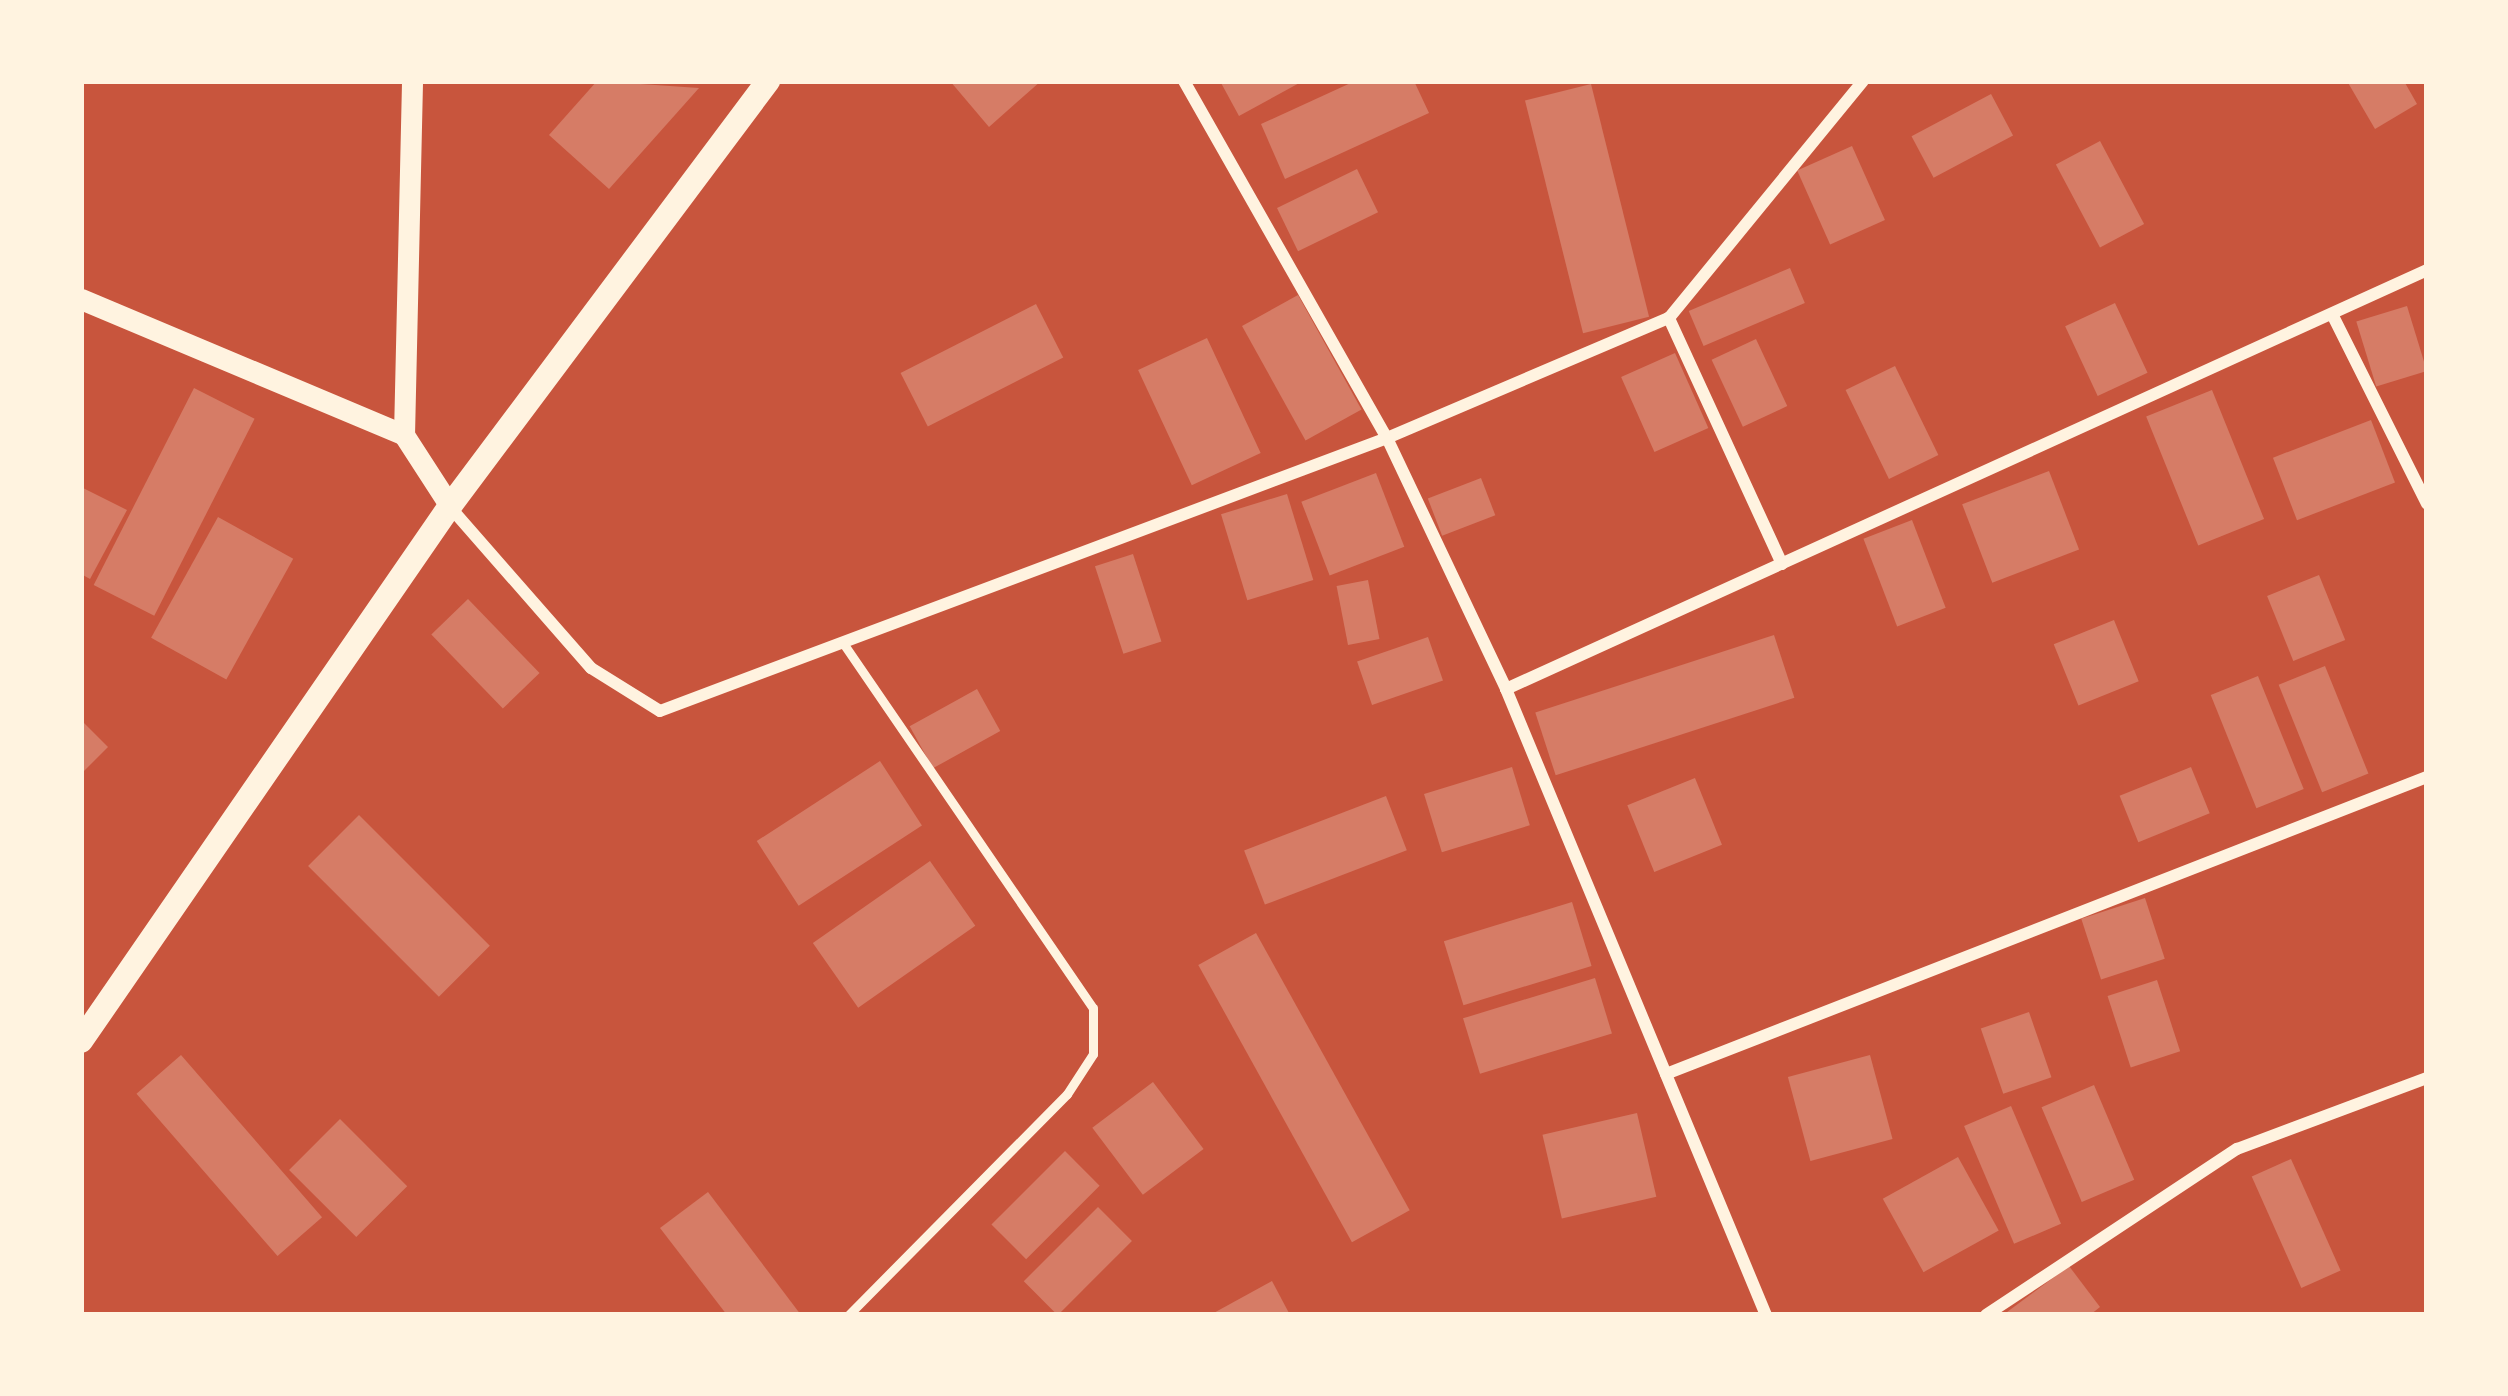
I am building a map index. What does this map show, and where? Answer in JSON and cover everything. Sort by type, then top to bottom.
[{"type":"main road","points":[[81,1042],[450,506],[768,81]]},
{"type":"street","points":[[404,435],[412,81]]},
{"type":"street","points":[[1184,81],[1387,438],[1506,689],[1766,1315]]},
{"type":"street","points":[[81,299],[404,435],[450,506],[591,668],[660,711],[1387,438],[1669,318],[1862,81]]},
{"type":"street","points":[[1506,689],[2427,270]]},
{"type":"street","points":[[2333,316],[2427,504]]},
{"type":"street","points":[[1669,318],[1782,564]]},
{"type":"street","points":[[1666,1074],[2427,777]]},
{"type":"street","points":[[1986,1315],[2237,1149],[2427,1078]]},
{"type":"lane","points":[[843,643],[1093,1008],[1093,1054],[1066,1094],[848,1315]]},
{"type":"building","points":[[597,81],[699,88],[609,189],[549,135]]},
{"type":"building","points":[[950,81],[1041,81],[989,127]]},
{"type":"building","points":[[1220,81],[1303,81],[1239,116]]},
{"type":"building","points":[[1355,81],[1414,81],[1429,113],[1285,179],[1261,124]]},
{"type":"building","points":[[2347,81],[2404,81],[2417,104],[2375,129]]},
{"type":"building","points":[[1591,84],[1649,317],[1583,333],[1525,100]]},
{"type":"building","points":[[1991,94],[2013,135],[1934,178],[1912,136]]},
{"type":"building","points":[[2100,141],[2144,224],[2100,247],[2056,164]]},
{"type":"building","points":[[1852,146],[1885,220],[1830,244],[1797,170]]},
{"type":"building","points":[[1357,169],[1378,212],[1298,251],[1277,208]]},
{"type":"building","points":[[1790,268],[1805,303],[1704,346],[1689,311]]},
{"type":"building","points":[[1298,295],[1362,410],[1306,441],[1242,326]]},
{"type":"building","points":[[2115,303],[2148,373],[2098,396],[2065,326]]},
{"type":"building","points":[[1036,304],[1063,357],[928,426],[901,373]]},
{"type":"building","points":[[2407,306],[2427,371],[2376,387],[2356,321]]},
{"type":"building","points":[[1207,338],[1261,453],[1192,485],[1138,370]]},
{"type":"building","points":[[1756,339],[1787,406],[1743,427],[1712,360]]},
{"type":"building","points":[[1675,353],[1708,428],[1654,452],[1621,377]]},
{"type":"building","points":[[1895,366],[1938,455],[1889,479],[1846,390]]},
{"type":"building","points":[[194,388],[255,419],[154,616],[94,585]]},
{"type":"building","points":[[2212,390],[2264,519],[2198,545],[2146,417]]},
{"type":"building","points":[[2371,420],[2395,483],[2297,520],[2273,458]]},
{"type":"building","points":[[2049,471],[2079,549],[1992,583],[1962,504]]},
{"type":"building","points":[[1376,473],[1404,547],[1330,575],[1301,502]]},
{"type":"building","points":[[1481,478],[1495,515],[1442,536],[1428,498]]},
{"type":"building","points":[[81,487],[127,510],[90,579],[81,574]]},
{"type":"building","points":[[1287,494],[1313,580],[1247,600],[1221,514]]},
{"type":"building","points":[[218,517],[293,559],[226,679],[151,638]]},
{"type":"building","points":[[1912,520],[1946,608],[1897,626],[1863,539]]},
{"type":"building","points":[[1133,554],[1161,641],[1123,654],[1095,566]]},
{"type":"building","points":[[2319,575],[2345,640],[2293,661],[2267,596]]},
{"type":"building","points":[[1368,580],[1379,639],[1348,645],[1337,586]]},
{"type":"building","points":[[468,599],[540,673],[503,709],[431,634]]},
{"type":"building","points":[[2114,620],[2139,681],[2078,706],[2054,644]]},
{"type":"building","points":[[1774,635],[1794,698],[1556,775],[1535,713]]},
{"type":"building","points":[[1428,637],[1443,680],[1372,705],[1357,661]]},
{"type":"building","points":[[2325,666],[2368,774],[2322,792],[2279,685]]},
{"type":"building","points":[[2258,676],[2304,789],[2256,808],[2211,695]]},
{"type":"building","points":[[977,689],[1000,731],[933,768],[910,726]]},
{"type":"building","points":[[81,720],[108,747],[81,774]]},
{"type":"building","points":[[880,761],[922,826],[799,906],[757,841]]},
{"type":"building","points":[[1512,767],[1530,825],[1442,852],[1424,794]]},
{"type":"building","points":[[2191,767],[2210,813],[2138,842],[2120,796]]},
{"type":"building","points":[[1695,778],[1722,845],[1654,872],[1627,805]]},
{"type":"building","points":[[1386,796],[1407,850],[1265,905],[1244,850]]},
{"type":"building","points":[[359,815],[490,946],[439,997],[308,866]]},
{"type":"building","points":[[930,861],[975,926],[858,1008],[813,943]]},
{"type":"building","points":[[2145,898],[2165,959],[2101,980],[2081,919]]},
{"type":"building","points":[[1572,902],[1592,966],[1463,1005],[1444,941]]},
{"type":"building","points":[[1256,933],[1410,1210],[1352,1242],[1198,965]]},
{"type":"building","points":[[1595,978],[1612,1033],[1480,1074],[1463,1018]]},
{"type":"building","points":[[2157,980],[2180,1051],[2131,1067],[2108,996]]},
{"type":"building","points":[[2029,1012],[2051,1077],[2003,1094],[1981,1029]]},
{"type":"building","points":[[181,1055],[322,1217],[278,1256],[136,1094]]},
{"type":"building","points":[[1870,1055],[1893,1139],[1810,1161],[1788,1077]]},
{"type":"building","points":[[1153,1082],[1204,1149],[1143,1195],[1092,1128]]},
{"type":"building","points":[[2094,1085],[2134,1180],[2082,1202],[2042,1107]]},
{"type":"building","points":[[2011,1106],[2061,1224],[2014,1244],[1964,1126]]},
{"type":"building","points":[[1637,1113],[1656,1197],[1562,1219],[1542,1135]]},
{"type":"building","points":[[340,1119],[407,1186],[356,1237],[289,1170]]},
{"type":"building","points":[[1065,1151],[1100,1186],[1026,1259],[991,1225]]},
{"type":"building","points":[[1958,1157],[1999,1230],[1924,1272],[1883,1199]]},
{"type":"building","points":[[2291,1159],[2341,1270],[2301,1288],[2252,1176]]},
{"type":"building","points":[[708,1192],[801,1315],[727,1315],[660,1228]]},
{"type":"building","points":[[1098,1207],[1132,1241],[1058,1315],[1024,1281]]},
{"type":"building","points":[[2069,1266],[2100,1307],[2090,1315],[2003,1315]]},
{"type":"building","points":[[1272,1281],[1290,1315],[1210,1315]]}]
